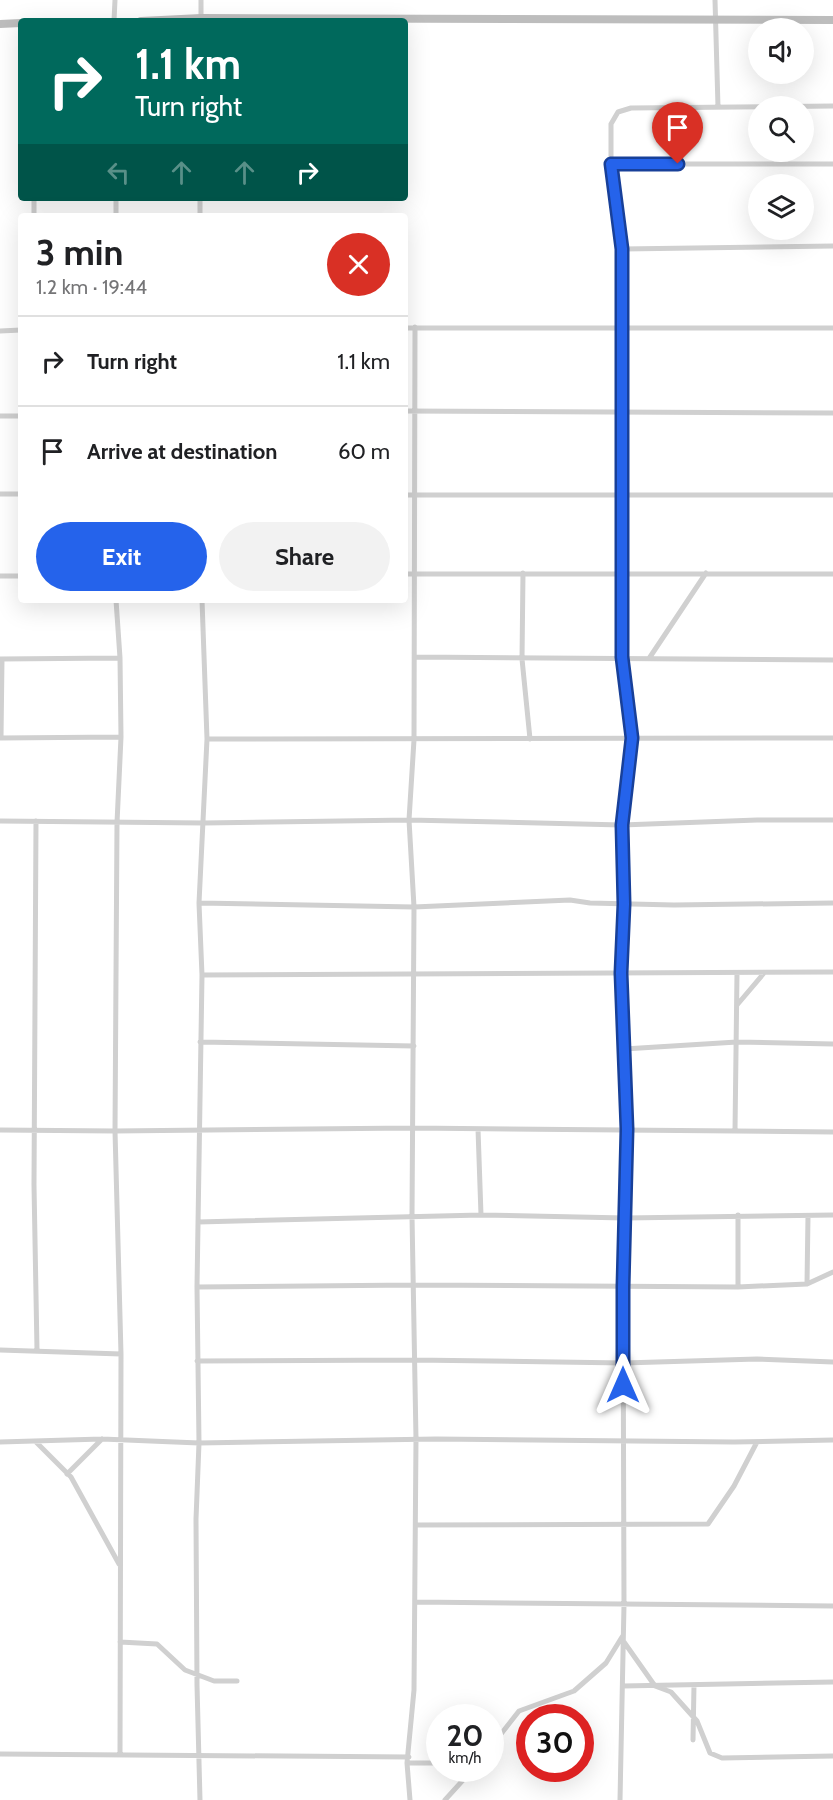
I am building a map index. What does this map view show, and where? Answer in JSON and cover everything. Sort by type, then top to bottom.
[{"type":"street","points":[[114,18],[115,0]]},
{"type":"street","points":[[201,0],[201,18]]},
{"type":"street","points":[[715,0],[718,107]]},
{"type":"street","points":[[408,20],[833,20]]},
{"type":"street","points":[[0,24],[18,23]]},
{"type":"street","points":[[620,1800],[624,1605],[623,1287],[627,1129],[621,973],[624,904],[622,825],[632,738],[622,657],[622,249],[611,164],[611,124],[618,112],[631,108],[833,106]]},
{"type":"street","points":[[611,164],[833,164]]},
{"type":"street","points":[[622,249],[833,246]]},
{"type":"street","points":[[408,327],[833,328]]},
{"type":"street","points":[[410,1800],[408,1760],[414,1690],[416,1525],[412,1216],[414,907],[409,820],[414,740],[415,327]]},
{"type":"street","points":[[0,331],[18,330]]},
{"type":"street","points":[[408,411],[833,413]]},
{"type":"street","points":[[0,416],[18,416]]},
{"type":"street","points":[[0,494],[18,494]]},
{"type":"street","points":[[408,495],[833,495]]},
{"type":"street","points":[[523,573],[522,659],[530,739]]},
{"type":"street","points":[[650,657],[706,573]]},
{"type":"street","points":[[408,574],[833,574]]},
{"type":"street","points":[[0,576],[18,576]]},
{"type":"street","points":[[116,603],[120,658],[115,1131],[121,1354],[120,1755]]},
{"type":"street","points":[[200,1800],[197,1674],[196,1519],[199,1443],[196,1287],[202,975],[199,903],[207,739],[202,603]]},
{"type":"street","points":[[414,657],[833,660]]},
{"type":"street","points":[[120,658],[1,659],[1,738],[120,737]]},
{"type":"street","points":[[207,739],[833,738]]},
{"type":"street","points":[[0,821],[204,823],[409,820],[622,825],[757,820],[833,820]]},
{"type":"street","points":[[36,821],[37,1350]]},
{"type":"street","points":[[199,903],[414,907],[570,900],[624,904],[833,903]]},
{"type":"street","points":[[202,975],[833,972]]},
{"type":"street","points":[[735,1131],[737,973]]},
{"type":"street","points":[[737,1005],[764,973]]},
{"type":"street","points":[[200,1042],[414,1046]]},
{"type":"street","points":[[624,1049],[737,1042],[833,1044]]},
{"type":"street","points":[[0,1130],[412,1128],[833,1132]]},
{"type":"street","points":[[478,1129],[481,1215]]},
{"type":"street","points":[[198,1222],[481,1215],[625,1218],[833,1215]]},
{"type":"street","points":[[738,1215],[738,1287]]},
{"type":"street","points":[[807,1284],[808,1216]]},
{"type":"street","points":[[196,1287],[413,1285],[738,1287],[807,1284],[833,1272]]},
{"type":"street","points":[[0,1350],[121,1354]]},
{"type":"street","points":[[197,1361],[414,1360],[624,1363],[757,1359],[833,1362]]},
{"type":"street","points":[[67,1474],[102,1439]]},
{"type":"street","points":[[0,1442],[102,1439],[199,1443],[416,1440],[757,1442],[833,1440]]},
{"type":"street","points":[[36,1442],[67,1474],[120,1566]]},
{"type":"street","points":[[416,1525],[708,1524],[734,1486],[757,1442]]},
{"type":"street","points":[[415,1602],[833,1606]]},
{"type":"street","points":[[623,1639],[655,1686],[671,1692],[697,1721],[710,1753],[722,1758],[833,1756]]},
{"type":"street","points":[[504,1730],[519,1711],[574,1692],[606,1663],[623,1639]]},
{"type":"street","points":[[120,1642],[157,1644],[185,1670],[214,1681],[237,1682]]},
{"type":"street","points":[[622,1686],[833,1682]]},
{"type":"street","points":[[693,1740],[694,1685]]},
{"type":"street","points":[[0,1754],[426,1762]]},
{"type":"street","points":[[445,1800],[461,1782]]},
{"type":"route","points":[[623,1385],[627,1084],[621,973],[624,904],[622,825],[632,738],[622,657],[622,249],[611,164],[678,164]]}]
